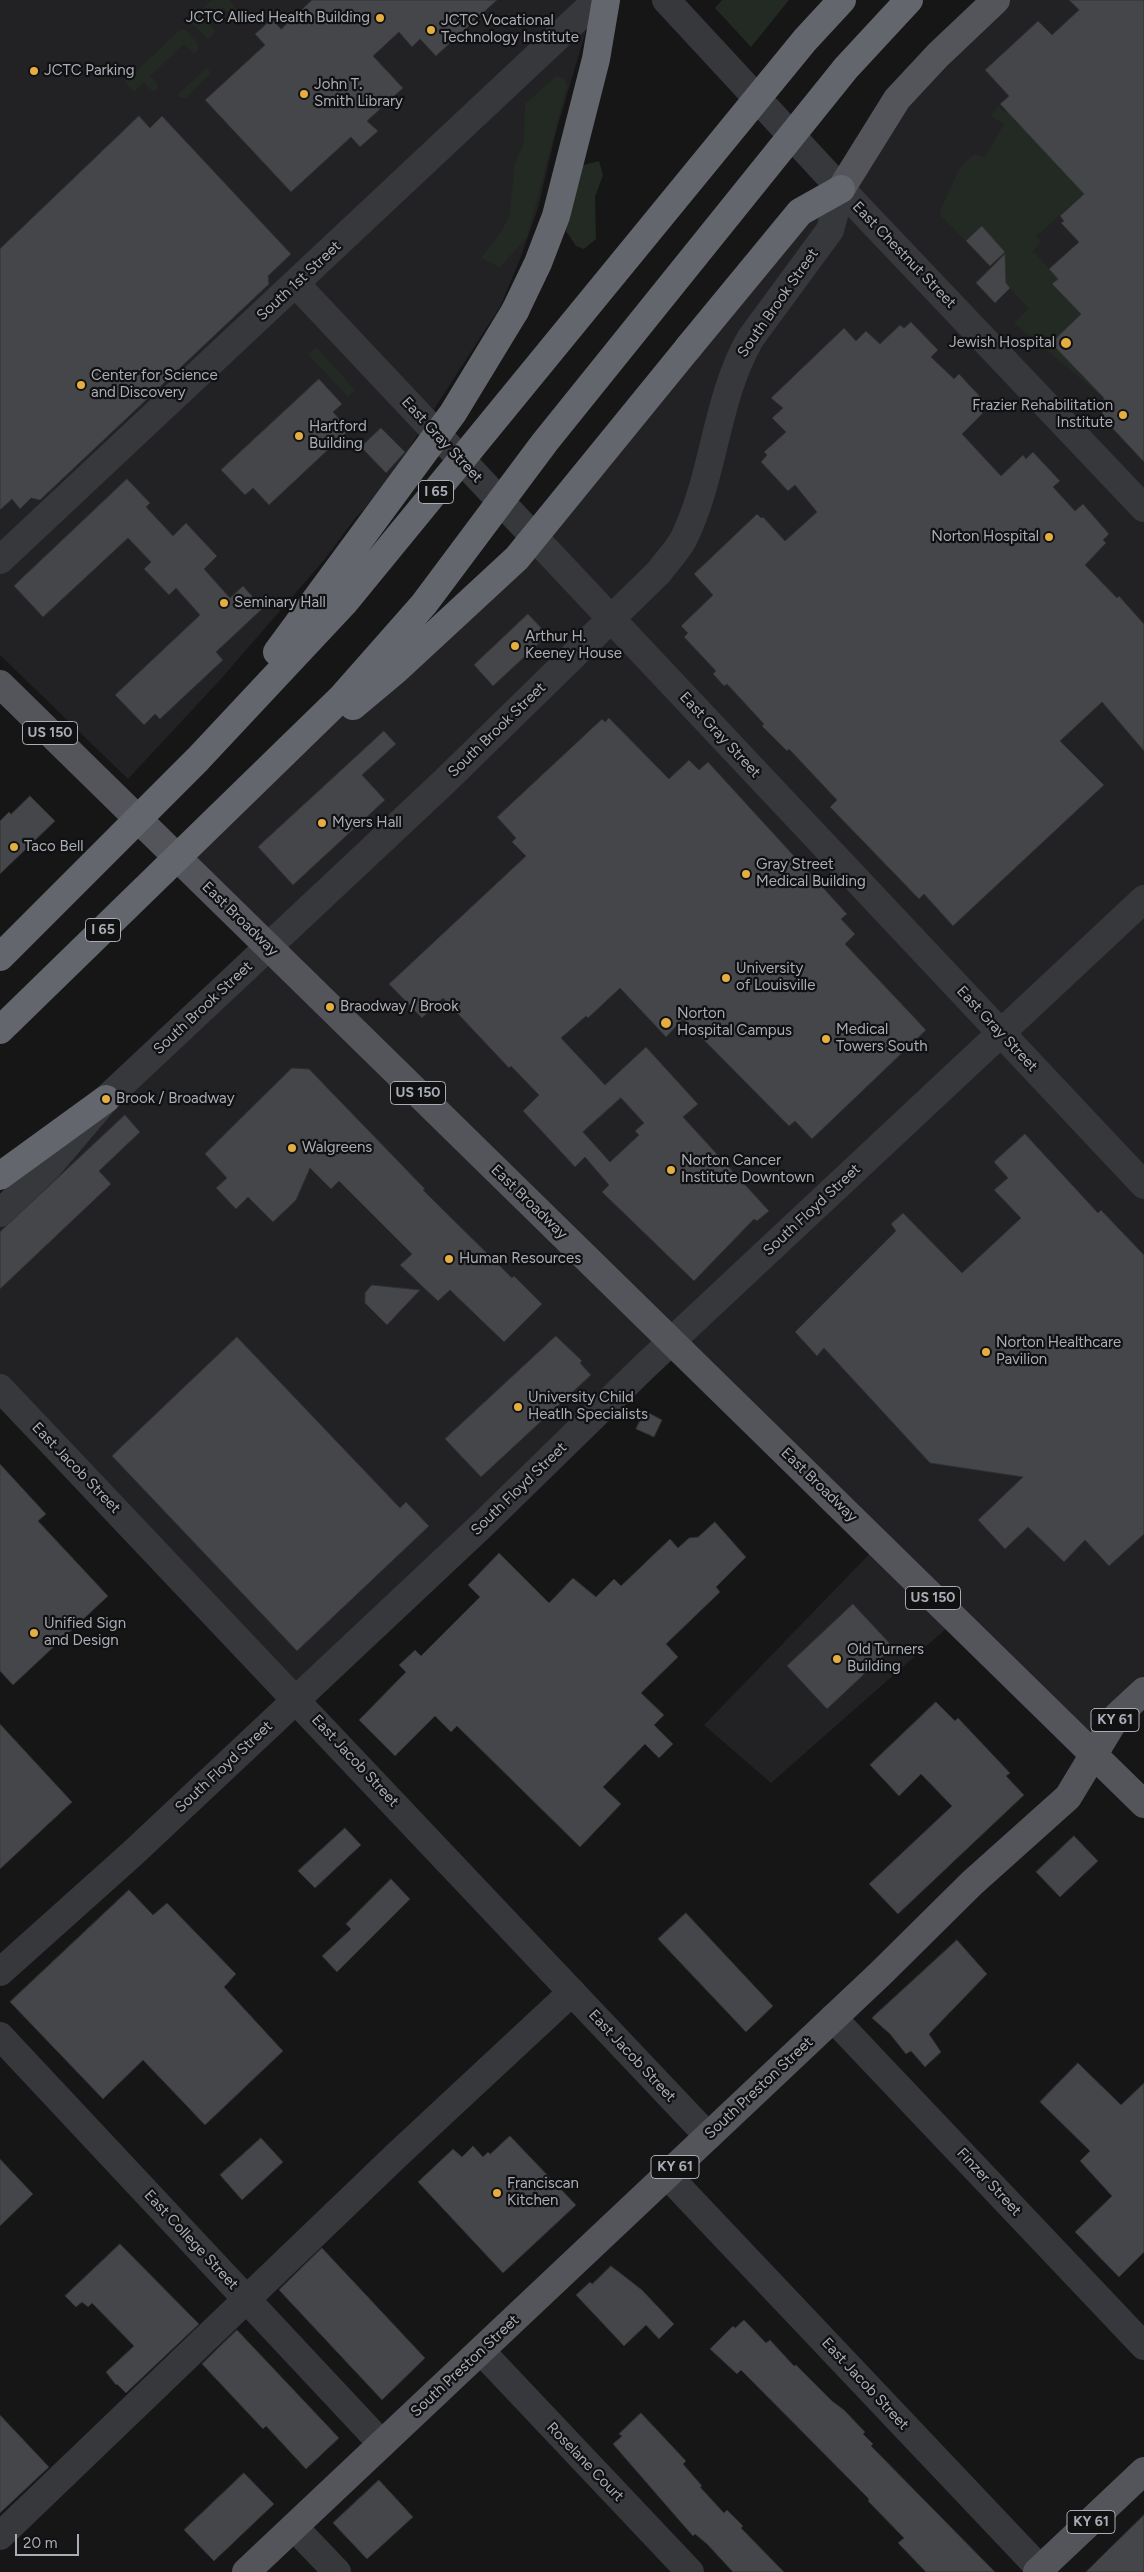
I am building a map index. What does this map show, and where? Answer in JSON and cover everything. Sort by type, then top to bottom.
[{"type":"highway","points":[[198,759],[408,478],[453,413],[515,311],[538,263],[556,216],[596,59],[606,0]]},
{"type":"highway","name":"I 65","points":[[0,957],[198,759],[345,602],[805,40],[842,0]]},
{"type":"highway","name":"I 65","points":[[0,1030],[342,697],[405,627],[551,435],[846,68],[909,0]]},
{"type":"highway","points":[[206,830],[396,670],[517,558],[800,212],[841,189]]},
{"type":"highway","points":[[0,1176],[106,1099]]},
{"type":"main road","name":"South Brook Street","points":[[841,189],[897,100],[938,55],[996,0]]},
{"type":"main road","name":"East Broadway","points":[[0,684],[1144,1804]]},
{"type":"main road","name":"South Preston Street","points":[[246,2572],[833,2018],[972,1883],[1068,1797],[1117,1716],[1144,1691]]},
{"type":"main road","name":"KY 61","points":[[1040,2571],[1144,2471]]},
{"type":"street","name":"South 1st Street","points":[[0,560],[597,0]]},
{"type":"street","name":"East Chestnut Street","points":[[666,0],[841,189],[1144,508]]},
{"type":"street","name":"South Brook Street","points":[[0,1213],[49,1166],[106,1099],[444,782],[659,572],[683,539],[703,488],[723,402],[739,358],[750,339],[830,230],[841,189]]},
{"type":"street","name":"East Gray Street","points":[[296,284],[1144,1184]]},
{"type":"street","name":"South Floyd Street","points":[[0,1972],[133,1853],[480,1527],[672,1341],[1144,899]]},
{"type":"street","name":"East Jacob Street","points":[[0,1388],[708,2136]]},
{"type":"street","points":[[0,2536],[399,2153],[572,1992]]},
{"type":"street","name":"Finzer Street","points":[[833,2018],[1144,2346]]},
{"type":"street","name":"East College Street","points":[[0,2036],[382,2444]]},
{"type":"street","name":"East Jacob Street","points":[[666,2175],[1040,2571]]},
{"type":"street","name":"Roselane Court","points":[[480,2351],[690,2572]]},
{"type":"street","points":[[294,2527],[337,2572]]},
{"type":"shaded area","points":[[0,0],[595,0],[556,132],[538,208],[520,259],[500,307],[411,445],[416,458],[356,517],[325,559],[220,680],[128,779],[0,655]]},
{"type":"shaded area","points":[[212,0],[229,0],[238,11],[232,17],[223,7],[208,22],[216,32],[208,39],[191,23],[192,19]]},
{"type":"shaded area","points":[[722,0],[789,0],[751,47],[715,8]]},
{"type":"shaded area","name":"Norton Hospital Campus","points":[[996,0],[1144,0],[1144,1703],[1094,1755],[956,1620],[771,1783],[704,1725],[879,1544],[672,1342],[296,1699],[0,1388],[0,1213],[273,942],[185,851],[482,592]]},
{"type":"shaded area","points":[[185,29],[198,44],[198,49],[194,54],[184,44],[150,76],[159,86],[153,92],[144,82],[134,92],[125,82],[180,30]]},
{"type":"shaded area","points":[[207,68],[211,73],[186,98],[178,97],[177,95]]},
{"type":"shaded area","points":[[557,76],[564,78],[567,86],[527,237],[500,267],[481,258],[503,229],[510,214],[514,166],[524,142],[525,104]]},
{"type":"shaded area","points":[[998,106],[1006,114],[1008,112],[1088,198],[1080,197],[1036,236],[1041,242],[1033,251],[1058,279],[1053,284],[1072,305],[1097,302],[1051,343],[1104,398],[1014,323],[1029,309],[998,275],[1005,269],[997,260],[1005,252],[992,238],[968,240],[968,243],[941,216],[940,211],[960,168],[974,154],[985,157],[1004,124],[991,116]]},
{"type":"shaded area","points":[[599,161],[603,175],[595,197],[596,239],[584,249],[576,246],[566,231],[576,167]]},
{"type":"shaded area","points":[[316,347],[355,390],[348,397],[308,354]]},
{"type":"building","name":"John T. Smith Library","points":[[312,0],[497,0],[436,56],[420,39],[412,47],[399,32],[373,56],[403,88],[367,121],[378,131],[360,147],[351,137],[291,192],[205,100],[265,45],[255,34],[272,19],[281,29]]},
{"type":"building","name":"Jewish Hospital","points":[[1069,0],[1144,0],[1144,462],[1102,417],[1104,398],[1051,343],[1081,314],[1052,284],[1058,279],[1049,269],[1079,242],[1061,223],[1064,221],[1060,216],[1084,194],[1000,104],[1009,96],[985,70],[1038,21],[1052,35],[1079,10]]},
{"type":"building","name":"Center for Science and Discovery","points":[[139,116],[150,128],[162,116],[291,254],[268,276],[269,284],[40,500],[31,498],[20,509],[12,499],[0,510],[0,249]]},
{"type":"building","points":[[982,226],[1005,252],[990,266],[966,241]]},
{"type":"building","points":[[1005,254],[1006,283],[1010,288],[995,303],[976,283]]},
{"type":"building","points":[[911,322],[938,350],[931,357],[954,379],[959,374],[987,404],[980,410],[983,413],[962,434],[1001,476],[1023,455],[1026,459],[1033,452],[1060,481],[1053,487],[1075,511],[1083,504],[1109,534],[1103,540],[1106,543],[1085,565],[1117,598],[1119,596],[1144,624],[1144,751],[1102,702],[1060,741],[1104,785],[953,926],[924,894],[919,899],[830,807],[837,800],[789,749],[787,751],[762,726],[764,724],[727,684],[724,686],[713,674],[716,671],[684,637],[688,633],[681,626],[713,595],[694,574],[757,514],[761,518],[763,517],[785,541],[817,512],[795,485],[788,491],[761,462],[767,455],[764,452],[786,432],[772,418],[783,408],[771,398],[844,328],[856,341],[866,331],[880,344],[900,325],[904,328]]},
{"type":"building","name":"Hartford Building","points":[[319,379],[342,404],[333,412],[349,430],[269,505],[253,488],[245,495],[221,470]]},
{"type":"building","points":[[381,428],[405,452],[386,473],[361,447]]},
{"type":"building","name":"Seminary Hall","points":[[127,479],[150,503],[146,507],[173,536],[186,523],[217,556],[204,569],[230,598],[243,586],[263,608],[216,652],[223,660],[160,719],[155,714],[144,725],[115,695],[200,615],[176,588],[169,595],[144,569],[151,562],[128,538],[43,617],[14,586]]},
{"type":"building","name":"Arthur H. Keeney House","points":[[528,614],[548,635],[493,686],[474,665]]},
{"type":"building","points":[[609,718],[669,779],[689,760],[699,770],[708,762],[847,914],[841,919],[855,934],[845,944],[926,1030],[812,1139],[795,1121],[789,1126],[683,1019],[666,1037],[620,988],[588,1018],[586,1016],[561,1038],[605,1085],[646,1047],[698,1104],[683,1117],[769,1211],[757,1221],[754,1219],[694,1281],[602,1192],[609,1185],[585,1157],[575,1167],[523,1111],[539,1095],[511,1066],[509,1068],[443,998],[422,1018],[389,984],[526,856],[512,842],[516,838],[497,817],[602,719],[605,722]],"holes":[[[621,1098],[644,1123],[635,1131],[639,1135],[610,1162],[583,1132]]]},
{"type":"building","name":"Myers Hall","points":[[384,731],[396,744],[362,775],[385,800],[293,885],[258,847]]},
{"type":"building","name":"Taco Bell","points":[[30,796],[55,821],[0,874],[0,821],[9,812],[11,814]]},
{"type":"building","points":[[292,1068],[309,1069],[425,1189],[423,1190],[512,1278],[514,1276],[542,1304],[504,1342],[450,1290],[438,1301],[400,1265],[412,1254],[339,1181],[331,1189],[310,1168],[296,1200],[273,1222],[248,1197],[236,1209],[216,1188],[227,1178],[205,1154]]},
{"type":"building","points":[[125,1115],[140,1132],[99,1171],[111,1184],[0,1289],[0,1232]]},
{"type":"building","name":"Norton Healthcare Pavilion","points":[[1025,1134],[1098,1213],[1101,1210],[1144,1255],[1144,1534],[1109,1566],[1085,1540],[1064,1562],[1028,1527],[1005,1549],[978,1520],[1023,1477],[930,1463],[824,1348],[817,1356],[795,1332],[896,1231],[891,1224],[903,1213],[962,1273],[1021,1218],[994,1190],[1008,1178],[994,1162]]},
{"type":"building","points":[[372,1285],[420,1290],[387,1325],[365,1303],[365,1293]]},
{"type":"building","name":"University Child Heatlh Specialists","points":[[556,1336],[582,1361],[580,1363],[591,1375],[481,1477],[445,1439]]},
{"type":"building","points":[[237,1337],[400,1508],[406,1502],[429,1526],[297,1651],[112,1456]]},
{"type":"building","points":[[645,1411],[662,1420],[654,1437],[636,1429]]},
{"type":"building","name":"Unified Sign and Design","points":[[0,1464],[46,1514],[38,1521],[108,1596],[13,1685],[0,1671]]},
{"type":"building","points":[[715,1522],[746,1557],[716,1587],[720,1592],[666,1644],[678,1657],[641,1693],[664,1715],[654,1725],[673,1744],[659,1758],[645,1744],[603,1787],[621,1804],[580,1847],[457,1726],[451,1732],[435,1716],[395,1756],[359,1720],[406,1672],[399,1665],[415,1650],[421,1656],[480,1597],[468,1585],[499,1553],[549,1603],[573,1578],[596,1597],[614,1579],[621,1586],[670,1539],[678,1548],[689,1538],[698,1537]]},
{"type":"building","name":"Old Turners Building","points":[[853,1604],[893,1647],[827,1709],[787,1666]]},
{"type":"building","points":[[936,1702],[955,1721],[958,1718],[1010,1773],[1006,1776],[1024,1795],[898,1914],[869,1884],[952,1806],[921,1774],[899,1796],[870,1765]]},
{"type":"building","points":[[0,1724],[72,1802],[0,1869]]},
{"type":"building","points":[[345,1828],[361,1845],[315,1888],[298,1871]]},
{"type":"building","points":[[1074,1836],[1098,1861],[1060,1897],[1036,1872]]},
{"type":"building","points":[[391,1879],[410,1899],[337,1972],[322,1956],[351,1929],[346,1924]]},
{"type":"building","points":[[129,1890],[153,1915],[167,1903],[236,1974],[224,1987],[283,2051],[205,2125],[143,2060],[103,2099],[10,2002]]},
{"type":"building","points":[[686,1913],[773,2006],[746,2032],[658,1939]]},
{"type":"building","points":[[957,1940],[987,1974],[929,2034],[941,2052],[925,2067],[911,2051],[906,2054],[890,2034],[872,2018]]},
{"type":"building","points":[[1078,2063],[1121,2105],[1144,2083],[1144,2252],[1119,2277],[1075,2232],[1112,2196],[1080,2161],[1090,2151],[1040,2102]]},
{"type":"building","name":"Franciscan Kitchen","points":[[510,2136],[576,2205],[503,2273],[418,2182],[453,2149],[462,2157],[473,2146],[483,2157],[488,2152],[490,2154]]},
{"type":"building","points":[[261,2138],[283,2162],[242,2200],[220,2175]]},
{"type":"building","points":[[0,2159],[33,2194],[0,2226]]},
{"type":"building","points":[[120,2244],[199,2324],[126,2393],[116,2385],[106,2372],[134,2346],[92,2303],[88,2307],[82,2302],[76,2307],[65,2296]]},
{"type":"building","points":[[322,2248],[425,2358],[382,2400],[279,2290]]},
{"type":"building","points":[[611,2266],[642,2290],[674,2324],[659,2339],[646,2325],[624,2346],[576,2295],[590,2282],[592,2284]]},
{"type":"building","points":[[744,2320],[766,2343],[770,2340],[794,2366],[796,2365],[832,2401],[844,2410],[865,2432],[863,2434],[873,2444],[871,2446],[995,2572],[926,2572],[898,2543],[904,2538],[868,2501],[869,2499],[741,2370],[737,2374],[710,2349],[733,2326],[735,2328]]},
{"type":"building","points":[[237,2330],[339,2438],[306,2469],[266,2426],[263,2429],[202,2364]]},
{"type":"building","points":[[641,2413],[686,2461],[683,2464],[702,2486],[700,2487],[724,2513],[727,2510],[743,2526],[741,2528],[784,2572],[733,2572],[707,2544],[695,2534],[693,2536],[613,2444],[622,2436],[619,2434]]},
{"type":"building","points":[[0,2415],[49,2467],[0,2513]]},
{"type":"building","points":[[244,2473],[274,2504],[214,2561],[184,2530]]},
{"type":"building","points":[[379,2480],[413,2517],[367,2559],[333,2523]]},
{"type":"building","points":[[1144,2515],[1144,2572],[1086,2572]]},
{"type":"place","name":"JCTC Allied Health Building","points":[[380,18]]},
{"type":"place","name":"JCTC Vocational Technology Institute","points":[[431,30]]},
{"type":"place","name":"JCTC Parking","points":[[34,71]]},
{"type":"place","name":"John T. Smith Library","points":[[304,94]]},
{"type":"place","name":"Jewish Hospital","points":[[1066,343]]},
{"type":"place","name":"Center for Science and Discovery","points":[[81,385]]},
{"type":"place","name":"Frazier Rehabilitation Institute","points":[[1123,415]]},
{"type":"place","name":"Hartford Building","points":[[299,436]]},
{"type":"place","name":"Norton Hospital","points":[[1049,537]]},
{"type":"place","name":"Seminary Hall","points":[[224,603]]},
{"type":"place","name":"Arthur H. Keeney House","points":[[515,646]]},
{"type":"place","name":"Myers Hall","points":[[322,823]]},
{"type":"place","name":"Taco Bell","points":[[14,847]]},
{"type":"place","name":"Gray Street Medical Building","points":[[746,874]]},
{"type":"place","name":"University of Louisville","points":[[726,978]]},
{"type":"place","name":"Braodway / Brook","points":[[330,1007]]},
{"type":"place","name":"Norton Hospital Campus","points":[[666,1023]]},
{"type":"place","name":"Medical Towers South","points":[[826,1039]]},
{"type":"place","name":"Brook / Broadway","points":[[106,1099]]},
{"type":"place","name":"Walgreens","points":[[292,1148]]},
{"type":"place","name":"Norton Cancer Institute Downtown","points":[[671,1170]]},
{"type":"place","name":"Human Resources","points":[[449,1259]]},
{"type":"place","name":"Norton Healthcare Pavilion","points":[[986,1352]]},
{"type":"place","name":"University Child Heatlh Specialists","points":[[518,1407]]},
{"type":"place","name":"Unified Sign and Design","points":[[34,1633]]},
{"type":"place","name":"Old Turners Building","points":[[837,1659]]},
{"type":"place","name":"Franciscan Kitchen","points":[[497,2193]]}]
